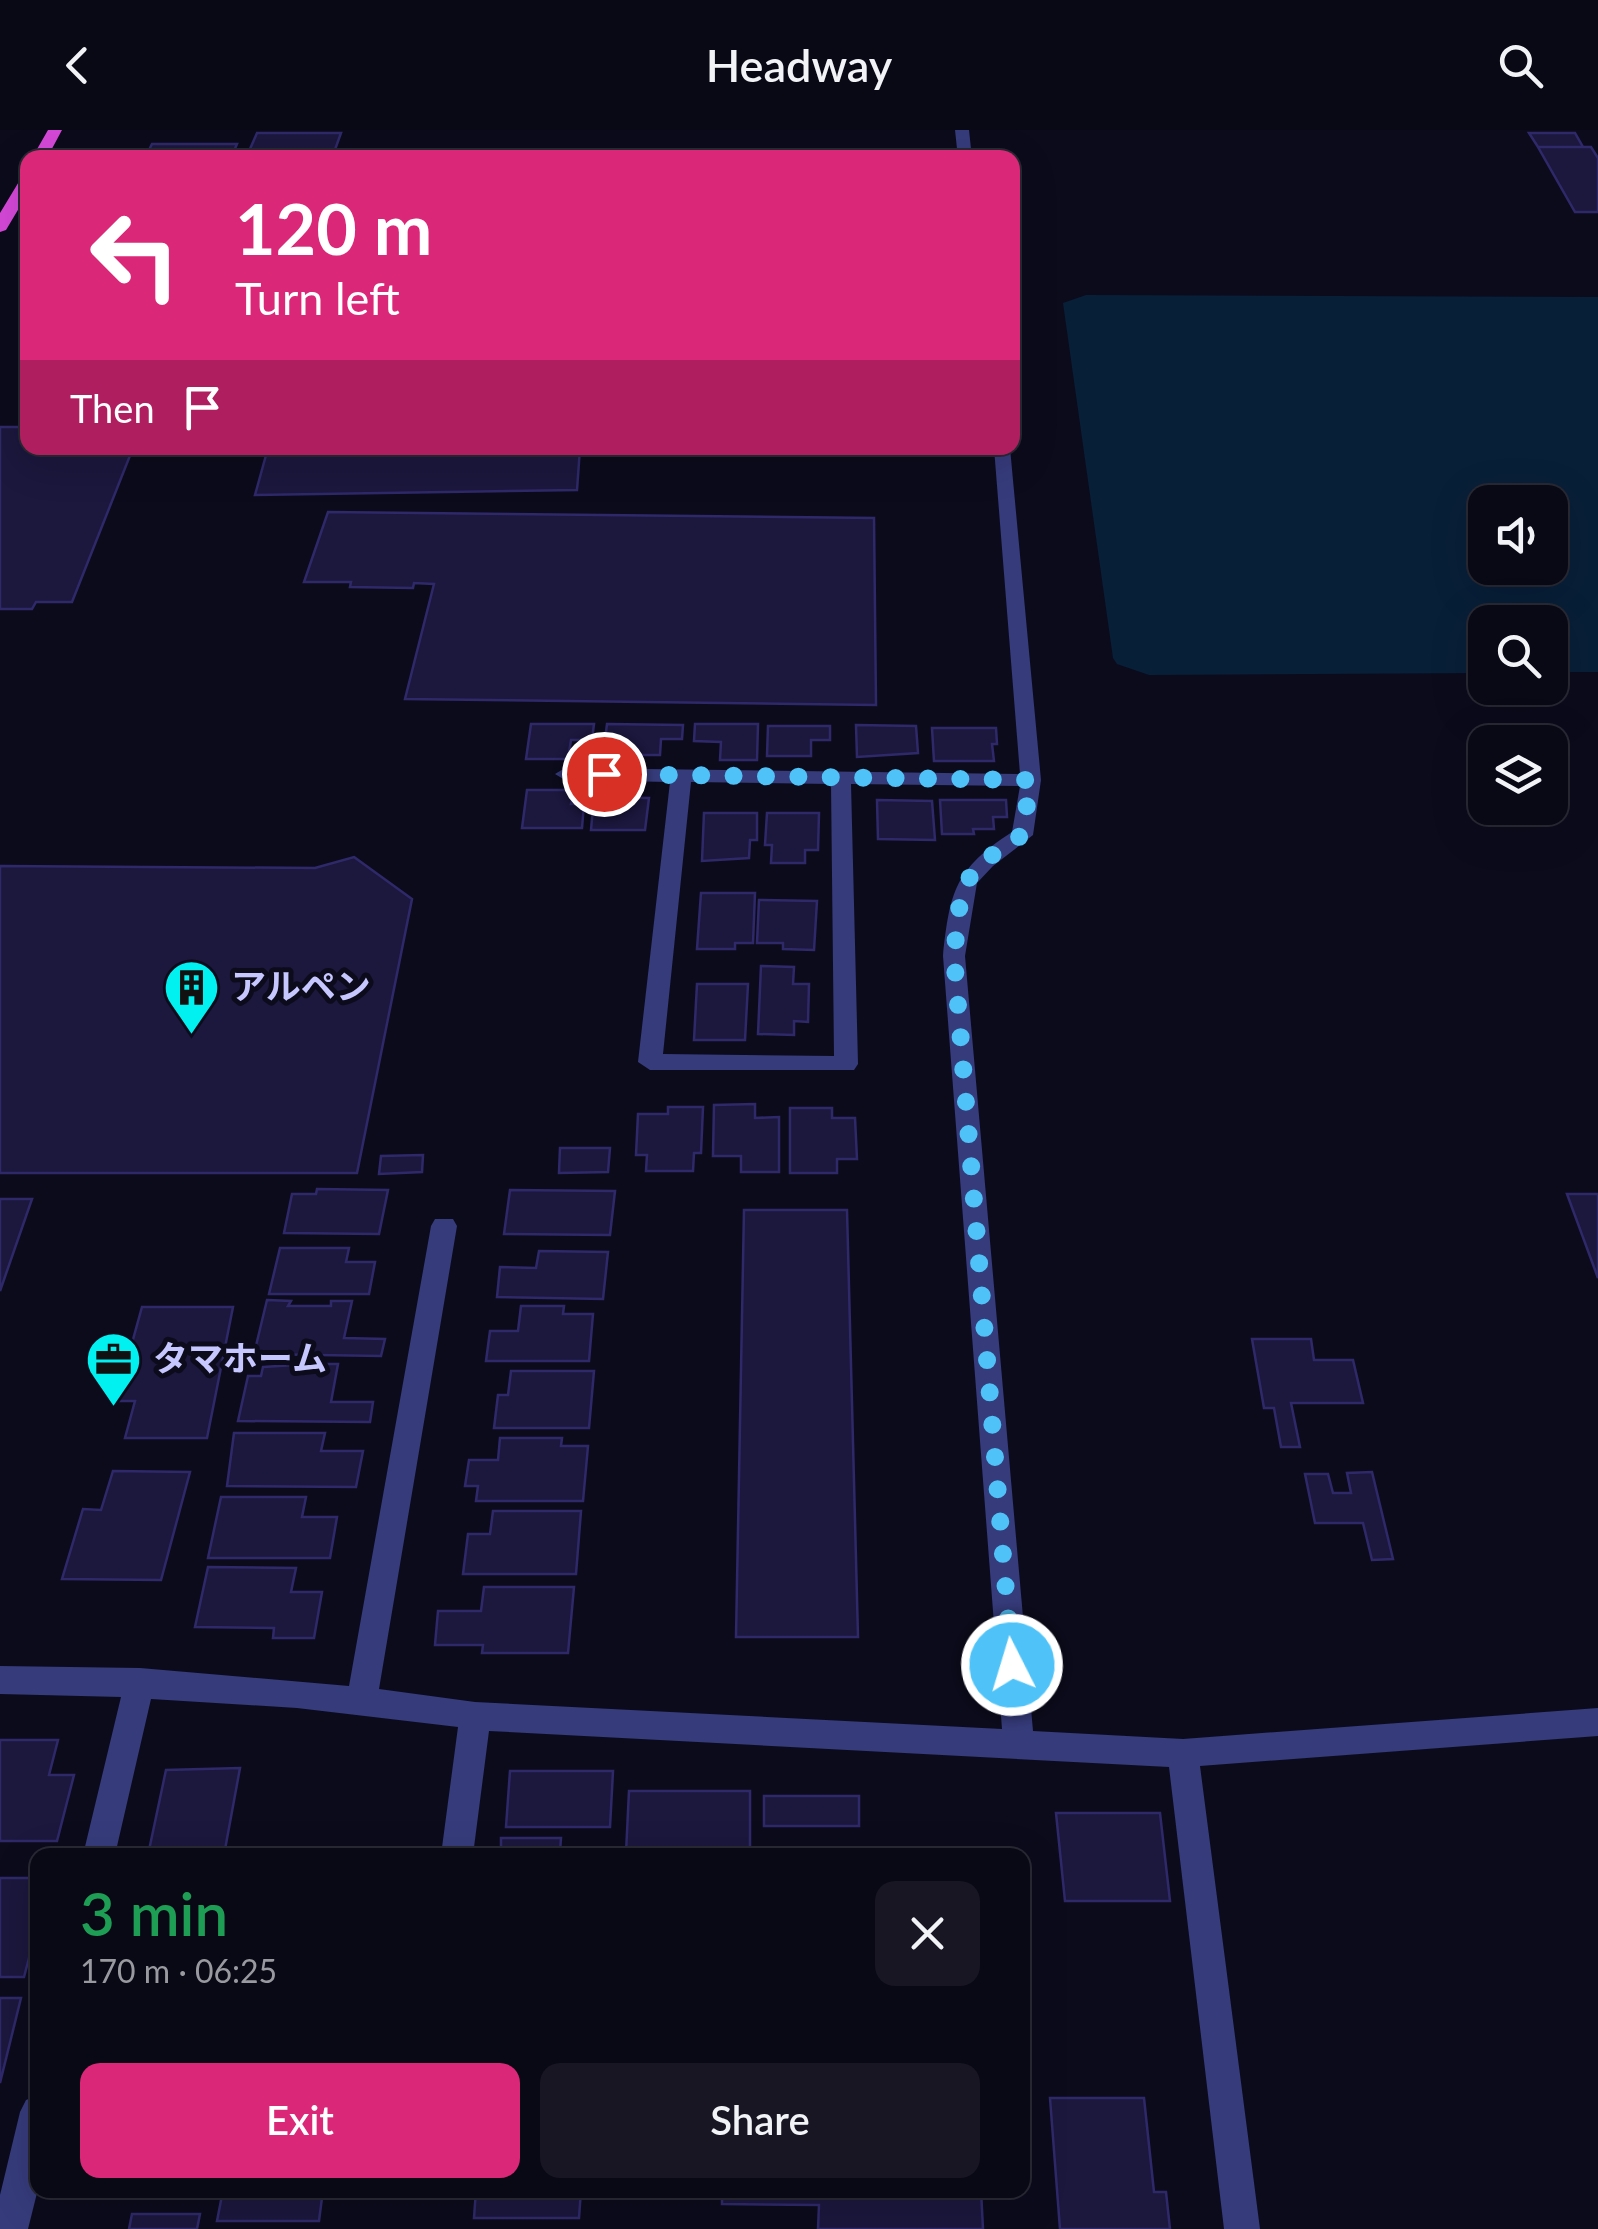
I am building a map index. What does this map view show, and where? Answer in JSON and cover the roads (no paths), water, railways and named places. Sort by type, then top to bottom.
[{"type":"highway","points":[[0,226],[20,192]]},
{"type":"street","points":[[1003,455],[1031,780],[1022,835],[980,862],[961,890],[954,956],[1019,1744]]},
{"type":"street","points":[[565,774],[1031,780]]},
{"type":"street","points":[[681,775],[650,1062],[846,1064],[841,778]]},
{"type":"street","points":[[362,1698],[444,1226]]},
{"type":"street","points":[[0,1680],[140,1682],[362,1698],[474,1716],[1184,1753],[1598,1722]]},
{"type":"street","points":[[101,1848],[140,1682]]},
{"type":"street","points":[[458,1848],[474,1716]]},
{"type":"street","points":[[1184,1753],[1242,2229]]},
{"type":"street","points":[[10,2229],[30,2145]]},
{"type":"water","points":[[1086,295],[1598,297],[1598,672],[1568,672],[1568,605],[1468,605],[1468,673],[1149,675],[1117,664],[1113,658],[1063,303]]},
{"type":"place","name":"アルペン","points":[[192,1036]]},
{"type":"place","name":"タマホーム","points":[[114,1408]]}]
